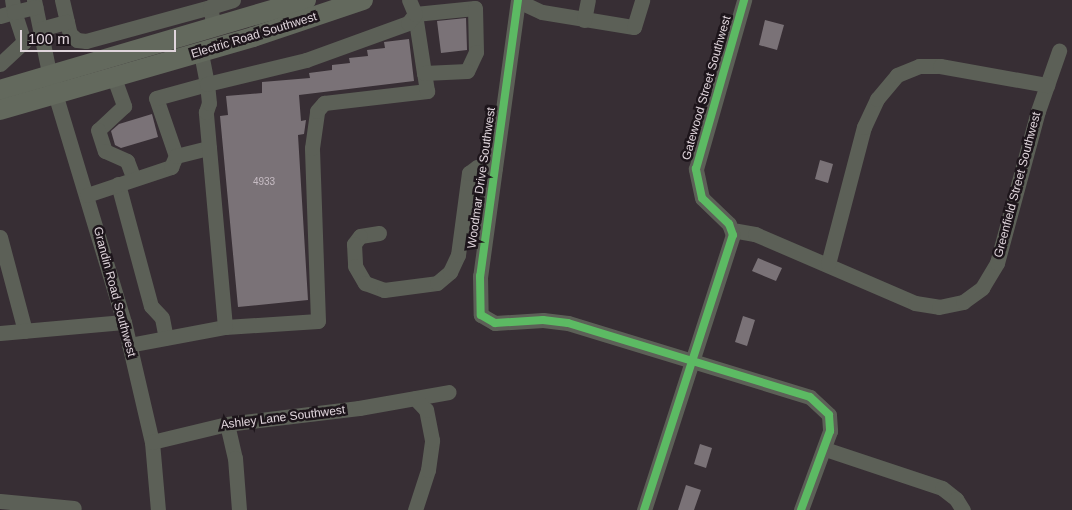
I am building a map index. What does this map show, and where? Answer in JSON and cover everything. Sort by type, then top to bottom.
[{"type":"main road","name":"Electric Road Southwest","points":[[0,110],[52,86],[162,44],[306,0]]},
{"type":"main road","name":"Electric Road Southwest","points":[[0,90],[114,78],[363,0]]},
{"type":"street","points":[[62,0],[70,34],[77,40],[86,41],[233,0]]},
{"type":"street","points":[[518,0],[542,12],[634,27],[642,0]]},
{"type":"street","name":"Woodmar Drive Southwest","points":[[518,0],[478,308],[481,315],[491,323],[568,323],[692,361]]},
{"type":"street","points":[[584,20],[588,0]]},
{"type":"street","name":"Gatewood Street Southwest","points":[[732,230],[702,198],[696,169],[744,0]]},
{"type":"street","points":[[0,64],[14,42],[9,10],[34,4]]},
{"type":"street","name":"Grandin Road Southwest","points":[[34,4],[52,86],[87,195],[124,322],[152,442],[158,510]]},
{"type":"street","points":[[210,7],[214,28]]},
{"type":"street","points":[[412,7],[474,8],[476,52],[467,71],[424,73]]},
{"type":"street","points":[[129,345],[224,327],[318,321],[312,148],[317,111],[324,103],[427,91],[412,7]]},
{"type":"street","points":[[87,195],[171,167],[176,156],[156,98],[331,52],[408,23],[412,7]]},
{"type":"street","points":[[40,29],[67,22]]},
{"type":"street","points":[[156,22],[162,44]]},
{"type":"street","points":[[0,64],[24,42],[14,42]]},
{"type":"street","name":"Greenfield Street Southwest","points":[[732,230],[755,234],[927,306],[952,306],[974,295],[990,276],[997,263],[1047,85],[1059,51]]},
{"type":"street","points":[[201,52],[207,84],[209,148],[224,327]]},
{"type":"street","points":[[828,264],[864,127],[877,99],[898,75],[918,66],[940,66],[1047,85]]},
{"type":"street","points":[[114,78],[124,106],[98,130],[105,151],[127,161],[134,179]]},
{"type":"street","points":[[176,156],[209,148]]},
{"type":"street","points":[[379,233],[360,236],[354,244],[355,266],[365,284],[384,290],[437,283],[450,272],[458,255],[469,173],[477,167],[495,168]]},
{"type":"street","points":[[118,184],[150,306],[162,318],[166,338]]},
{"type":"street","points":[[644,510],[732,239],[732,230]]},
{"type":"street","points":[[0,238],[25,331]]},
{"type":"street","points":[[0,333],[124,322]]},
{"type":"street","points":[[692,361],[771,384],[818,403],[828,415],[830,424],[825,449],[801,510]]},
{"type":"street","name":"Ashley Lane Southwest","points":[[152,442],[227,424],[449,392]]},
{"type":"street","points":[[415,398],[426,410],[432,440],[428,470],[415,510]]},
{"type":"street","points":[[227,424],[235,458],[239,510]]},
{"type":"street","points":[[825,449],[942,488],[956,499],[963,510]]},
{"type":"street","points":[[3,504],[74,508]]},
{"type":"building","points":[[466,18],[467,50],[441,53],[437,21]]},
{"type":"building","points":[[765,20],[784,25],[777,50],[759,45]]},
{"type":"building","points":[[409,39],[414,81],[299,95],[301,121],[306,120],[304,134],[298,135],[308,300],[238,307],[220,116],[228,115],[226,96],[262,93],[262,82],[310,78],[309,73],[332,70],[332,65],[350,63],[349,58],[368,56],[367,50],[385,48],[384,42]]},
{"type":"building","points":[[152,114],[158,137],[121,148],[115,145],[111,131],[119,124]]},
{"type":"building","points":[[820,160],[833,164],[828,183],[815,179]]},
{"type":"building","points":[[758,258],[782,268],[776,281],[752,271]]},
{"type":"building","points":[[743,316],[755,320],[747,346],[735,342]]},
{"type":"building","points":[[700,444],[712,448],[706,468],[694,464]]},
{"type":"building","points":[[686,485],[701,490],[694,510],[678,510]]},
{"type":"cycle path","points":[[518,0],[480,276],[481,315],[495,323],[543,320],[568,323],[810,397],[829,415],[830,431],[801,510]]},
{"type":"cycle path","points":[[644,510],[733,235],[729,224],[702,198],[696,169],[744,0]]}]
